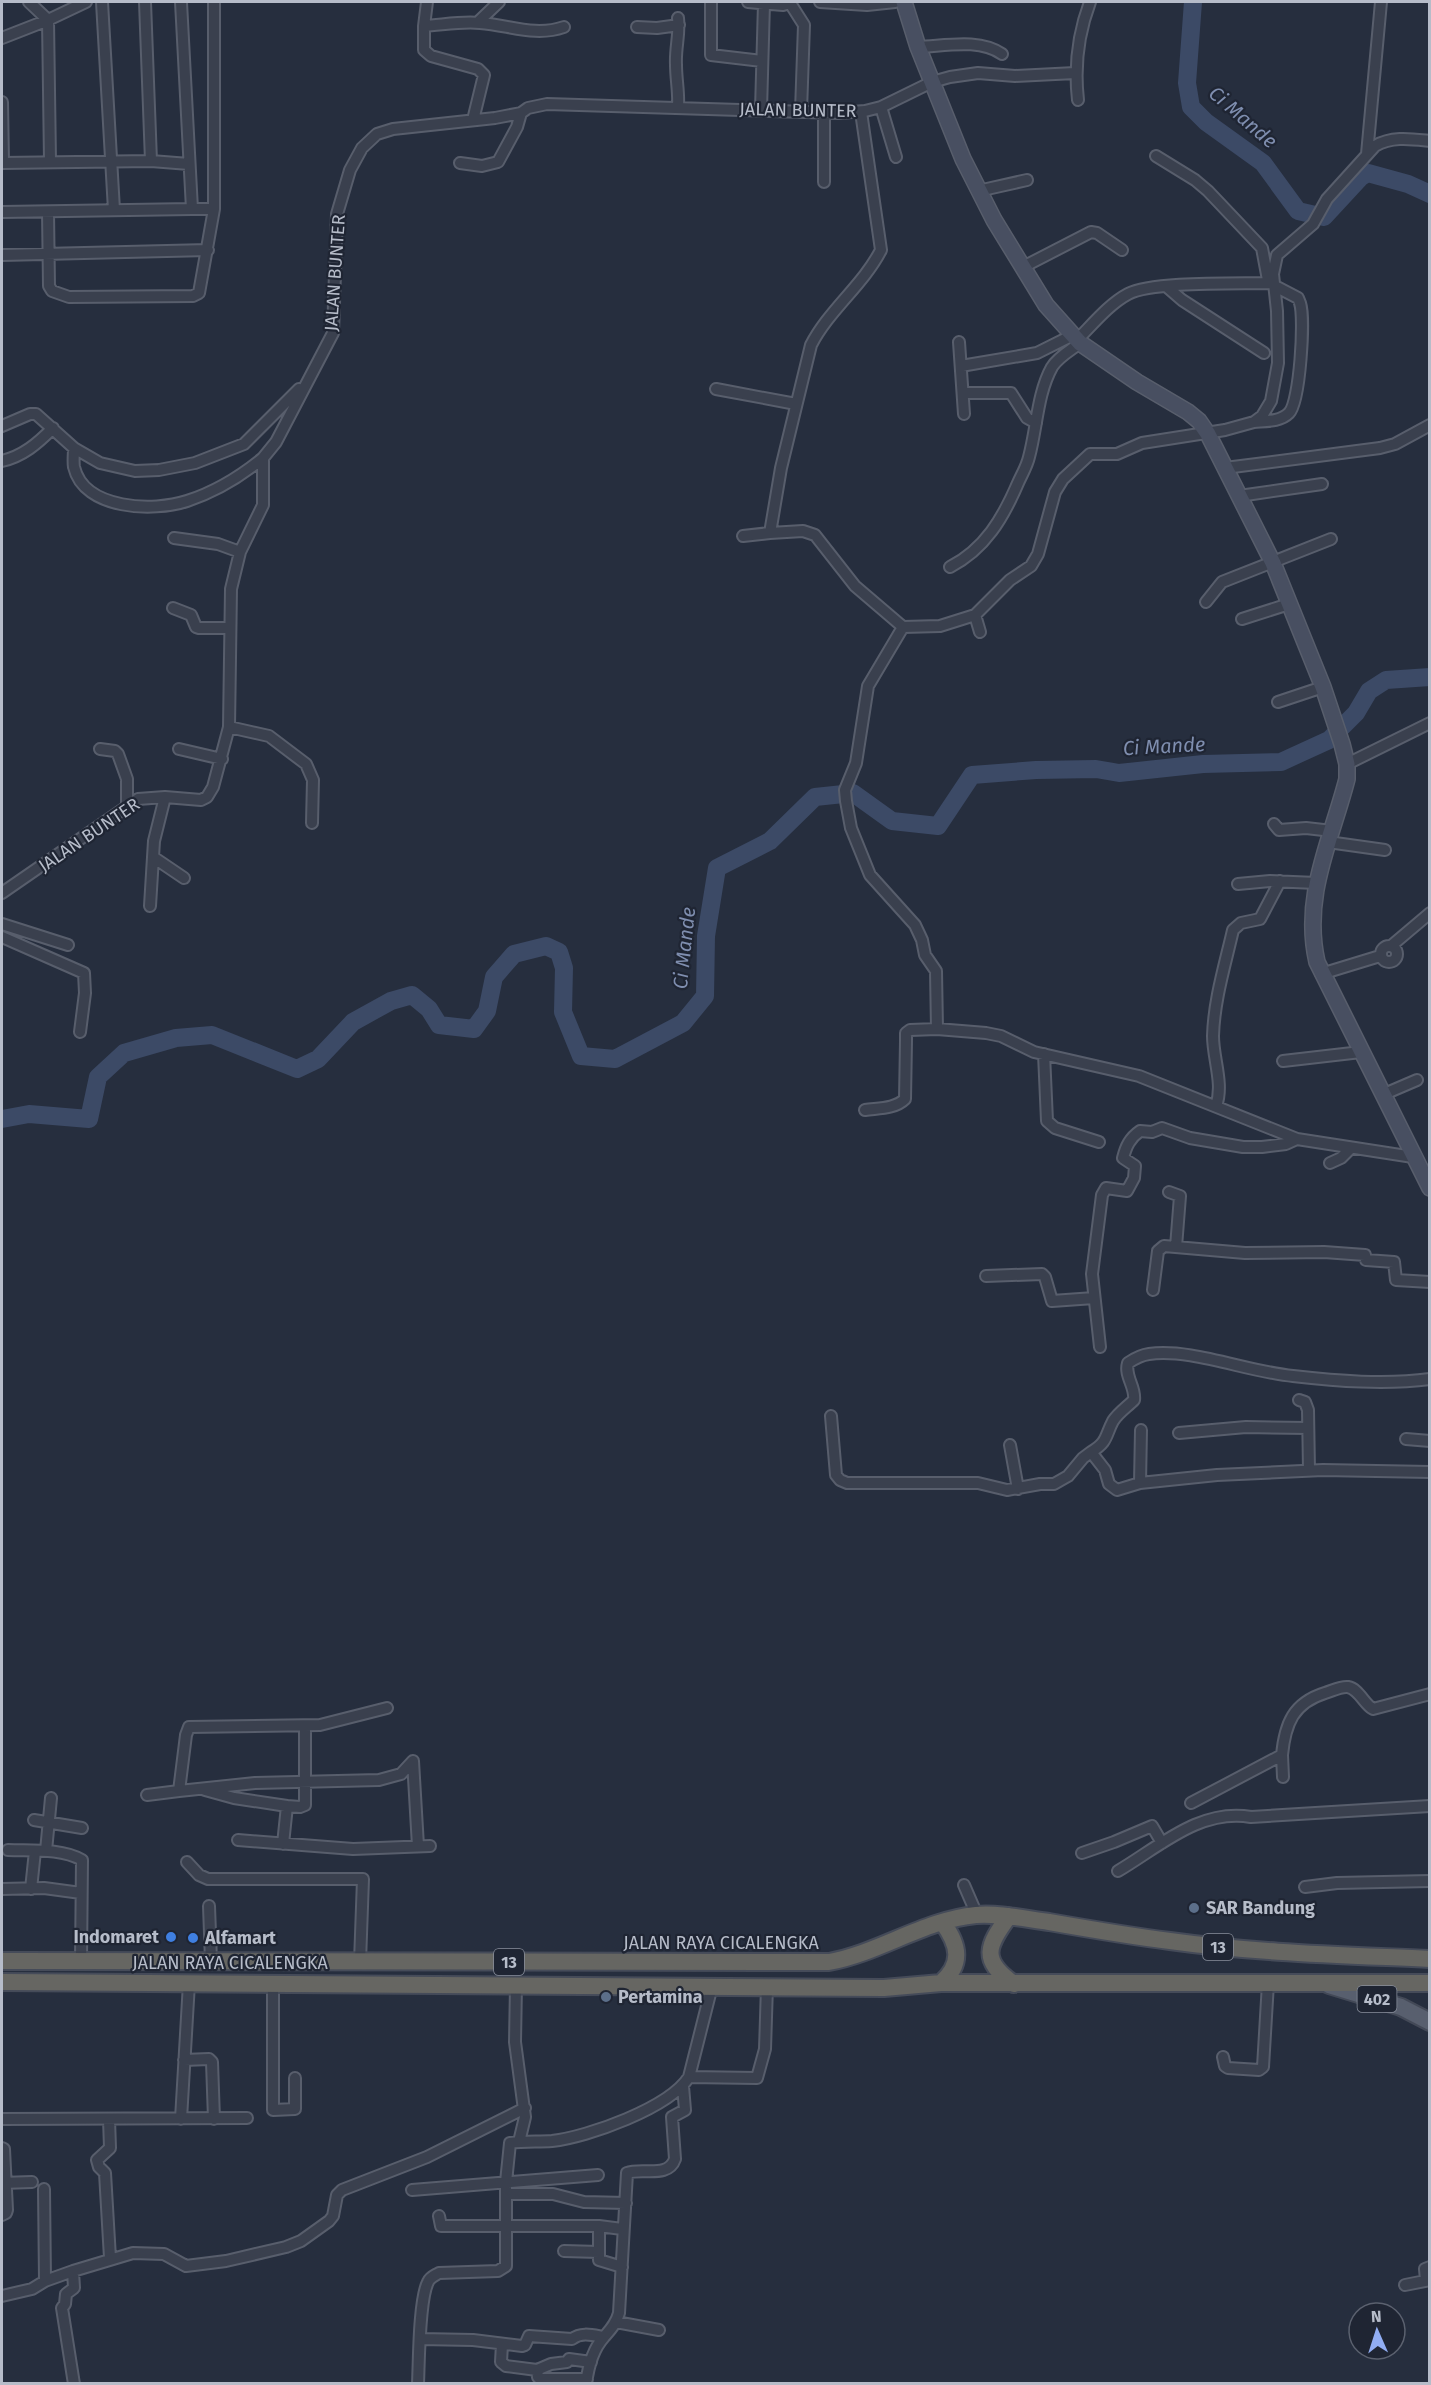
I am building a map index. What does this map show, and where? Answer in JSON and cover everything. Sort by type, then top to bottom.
[{"type":"highway","name":"JALAN RAYA CICALENGKA","points":[[2,1961],[829,1962],[850,1958],[897,1938],[976,1915],[1009,1916],[1170,1941],[1281,1953],[1430,1959]]},
{"type":"highway","points":[[1009,1916],[992,1941],[989,1954],[994,1966],[1002,1976],[1014,1984]]},
{"type":"highway","points":[[941,1983],[953,1971],[956,1959],[953,1938],[943,1923]]},
{"type":"highway","name":"JALAN RAYA CICALENGKA","points":[[2,1982],[884,1988],[941,1983],[1430,1983]]},
{"type":"main road","points":[[904,2],[918,47],[963,159],[978,191],[1046,305],[1076,339],[1137,382],[1199,421],[1208,434],[1273,563],[1323,687],[1347,764],[1347,779],[1316,883],[1311,927],[1314,948],[1321,974],[1430,1188]]},
{"type":"main road","name":"402","points":[[1322,1982],[1401,2007],[1430,2022]]},
{"type":"street","points":[[29,2],[48,20],[50,161]]},
{"type":"street","points":[[2,38],[86,2]]},
{"type":"street","points":[[102,2],[114,210]]},
{"type":"street","points":[[145,2],[151,161]]},
{"type":"street","points":[[181,2],[192,209]]},
{"type":"street","points":[[48,212],[49,286],[52,291],[69,297],[193,296],[199,293],[214,209],[214,2]]},
{"type":"street","points":[[428,2],[424,26],[424,50],[427,53],[478,69],[484,75],[472,120]]},
{"type":"street","points":[[478,22],[499,2]]},
{"type":"street","points":[[711,2],[711,55],[762,61]]},
{"type":"street","points":[[748,2],[783,5],[790,2],[802,21],[804,30],[801,111]]},
{"type":"street","points":[[820,2],[867,5],[895,2]]},
{"type":"street","points":[[1078,100],[1075,73],[1077,48],[1090,2]]},
{"type":"street","points":[[1367,154],[1381,2]]},
{"type":"street","points":[[761,110],[764,3]]},
{"type":"street","points":[[637,27],[666,28],[678,21],[676,67],[679,85],[678,107]]},
{"type":"street","points":[[424,26],[478,22],[524,31],[548,31],[564,27]]},
{"type":"street","points":[[918,47],[971,44],[995,49],[1002,54]]},
{"type":"street","name":"JALAN BUNTER","points":[[2,893],[142,797],[197,801],[207,797],[213,787],[229,727],[231,589],[240,552],[263,506],[263,458],[276,442],[333,333],[338,214],[350,170],[362,148],[377,134],[393,129],[495,118],[521,113],[528,108],[547,104],[861,112],[881,107],[932,81],[950,77],[978,74],[1016,76],[1075,73]]},
{"type":"street","points":[[2,102],[2,162],[151,161],[189,164]]},
{"type":"street","points":[[881,107],[896,157]]},
{"type":"street","points":[[824,112],[824,182]]},
{"type":"street","points":[[770,533],[781,468],[804,365],[811,345],[819,329],[874,263],[881,250],[861,112]]},
{"type":"street","points":[[460,163],[482,166],[498,162],[517,127],[521,113]]},
{"type":"street","points":[[1254,422],[1267,410],[1275,383],[1278,352],[1273,274],[1279,251],[1313,224],[1322,207],[1367,154],[1384,141],[1406,138],[1430,141]]},
{"type":"street","points":[[743,537],[803,531],[815,535],[855,586],[892,620],[903,627],[940,626],[975,615],[1010,580],[1035,562],[1055,492],[1063,479],[1086,457],[1095,453],[1116,454],[1142,443],[1208,434],[1254,422],[1272,421],[1289,412],[1294,405],[1298,390],[1301,308],[1298,298],[1273,284],[1266,276],[1260,246],[1200,184],[1156,156]]},
{"type":"street","points":[[978,191],[1028,180]]},
{"type":"street","points":[[2,212],[214,209]]},
{"type":"street","points":[[1023,267],[1091,232],[1122,250]]},
{"type":"street","points":[[2,255],[208,250]]},
{"type":"street","points":[[950,567],[967,557],[991,534],[1012,496],[1029,459],[1036,423],[1052,367],[1076,339],[1122,298],[1131,292],[1167,287],[1273,284]]},
{"type":"street","points":[[1167,287],[1182,300],[1263,354]]},
{"type":"street","points":[[961,366],[1037,353],[1076,339]]},
{"type":"street","points":[[959,342],[964,414]]},
{"type":"street","points":[[2,426],[36,414],[74,448],[100,463],[135,471],[159,470],[195,463],[243,444],[308,379]]},
{"type":"street","points":[[716,388],[796,404]]},
{"type":"street","points":[[963,393],[1011,393],[1027,418],[1036,423]]},
{"type":"street","points":[[1225,468],[1380,448],[1395,444],[1430,425]]},
{"type":"street","points":[[2,461],[18,456],[34,446],[53,428]]},
{"type":"street","points":[[74,448],[74,466],[84,484],[100,497],[130,506],[165,506],[185,502],[230,481],[263,458]]},
{"type":"street","points":[[1239,496],[1322,484]]},
{"type":"street","points":[[174,538],[218,544],[240,552]]},
{"type":"street","points":[[1206,602],[1222,582],[1331,539]]},
{"type":"street","points":[[1242,619],[1289,604]]},
{"type":"street","points":[[172,608],[191,615],[196,627],[230,628]]},
{"type":"street","points":[[975,615],[980,632]]},
{"type":"street","points":[[903,627],[868,686],[855,769],[845,795],[851,828],[870,875],[915,925],[922,940],[925,955],[936,971],[937,1029]]},
{"type":"street","points":[[1278,702],[1323,687]]},
{"type":"street","points":[[1347,764],[1430,723]]},
{"type":"street","points":[[229,727],[269,736],[306,764],[313,780],[312,823]]},
{"type":"street","points":[[100,748],[115,751],[118,754],[127,779],[127,806]]},
{"type":"street","points":[[179,749],[222,759]]},
{"type":"street","points":[[150,906],[154,841],[165,797]]},
{"type":"street","points":[[1274,824],[1279,830],[1306,828],[1385,850]]},
{"type":"street","points":[[153,857],[184,878]]},
{"type":"street","points":[[1238,884],[1280,881],[1316,883]]},
{"type":"street","points":[[1215,1106],[1218,1095],[1213,1038],[1215,1010],[1233,930],[1241,923],[1260,919],[1280,881]]},
{"type":"street","points":[[1321,974],[1380,956],[1383,948],[1391,946],[1430,913]]},
{"type":"street","points":[[2,924],[68,945]]},
{"type":"street","points":[[2,937],[84,973],[85,993],[80,1032]]},
{"type":"street","points":[[865,1110],[890,1107],[905,1099],[906,1033],[910,1030],[937,1029],[986,1033],[1001,1036],[1019,1046],[1044,1054],[1139,1076],[1297,1139],[1413,1157]]},
{"type":"street","points":[[1284,1061],[1361,1052]]},
{"type":"street","points":[[1044,1054],[1047,1121],[1055,1128],[1099,1142]]},
{"type":"street","points":[[1382,1095],[1417,1080]]},
{"type":"street","points":[[1100,1347],[1094,1298],[1093,1254],[1103,1190],[1106,1188],[1127,1191],[1130,1189],[1135,1166],[1123,1158],[1129,1140],[1140,1131],[1152,1132],[1162,1128],[1209,1142],[1262,1148],[1286,1144],[1297,1139]]},
{"type":"street","points":[[1330,1163],[1341,1158],[1350,1149]]},
{"type":"street","points":[[1169,1192],[1180,1196],[1176,1247]]},
{"type":"street","points":[[1153,1290],[1160,1247],[1245,1253],[1324,1252],[1365,1255],[1366,1260],[1394,1262],[1396,1280],[1430,1282]]},
{"type":"street","points":[[986,1276],[1042,1274],[1052,1301],[1094,1298]]},
{"type":"street","points":[[831,1416],[836,1474],[840,1480],[847,1483],[880,1484],[978,1483],[1002,1490],[1058,1483],[1068,1476],[1083,1458],[1101,1446],[1113,1422],[1134,1400],[1134,1389],[1127,1372],[1128,1364],[1148,1354],[1183,1355],[1248,1370],[1292,1376],[1381,1382],[1430,1379]]},
{"type":"street","points":[[1299,1400],[1307,1404],[1309,1470]]},
{"type":"street","points":[[1179,1433],[1246,1427],[1308,1428]]},
{"type":"street","points":[[1140,1483],[1141,1430]]},
{"type":"street","points":[[1406,1439],[1430,1441]]},
{"type":"street","points":[[1010,1445],[1018,1489]]},
{"type":"street","points":[[1091,1452],[1101,1462],[1112,1488],[1122,1489],[1140,1483],[1217,1475],[1309,1470],[1430,1472]]},
{"type":"street","points":[[1283,1778],[1282,1755],[1287,1724],[1313,1697],[1348,1687],[1355,1690],[1367,1706],[1373,1709],[1430,1694]]},
{"type":"street","points":[[179,1791],[189,1727],[304,1726],[342,1720],[387,1708]]},
{"type":"street","points":[[199,1788],[234,1798],[287,1806],[305,1805],[304,1726]]},
{"type":"street","points":[[1191,1803],[1282,1755]]},
{"type":"street","points":[[147,1795],[255,1783],[388,1779],[401,1774],[413,1761],[418,1846]]},
{"type":"street","points":[[31,1889],[48,1822],[51,1798]]},
{"type":"street","points":[[283,1844],[287,1806]]},
{"type":"street","points":[[1118,1871],[1162,1843],[1198,1824],[1228,1815],[1251,1817],[1430,1806]]},
{"type":"street","points":[[34,1820],[81,1828]]},
{"type":"street","points":[[1082,1852],[1152,1826],[1162,1843]]},
{"type":"street","points":[[238,1840],[353,1849],[430,1846]]},
{"type":"street","points":[[8,1850],[40,1851],[74,1856],[82,1860],[81,1961]]},
{"type":"street","points":[[187,1862],[199,1875],[208,1879],[363,1879],[360,1962]]},
{"type":"street","points":[[1305,1887],[1337,1883],[1430,1881]]},
{"type":"street","points":[[964,1885],[976,1915]]},
{"type":"street","points":[[2,1889],[44,1888],[81,1893]]},
{"type":"street","points":[[209,1906],[211,1961]]},
{"type":"street","points":[[181,2119],[189,1983]]},
{"type":"street","points":[[273,1983],[273,2110],[295,2109],[296,2079]]},
{"type":"street","points":[[1223,2057],[1225,2066],[1228,2068],[1259,2070],[1263,2067],[1268,1983]]},
{"type":"street","points":[[516,1985],[515,2042],[525,2108],[519,2142]]},
{"type":"street","points":[[537,2370],[540,2379],[587,2381],[591,2362],[604,2337],[616,2322],[621,2294],[622,2229],[628,2171],[665,2170],[673,2165],[675,2160],[672,2117],[685,2110],[686,2081],[712,1986]]},
{"type":"street","points":[[418,2384],[425,2292],[431,2278],[439,2273],[504,2269],[507,2259],[508,2146],[512,2143],[552,2141],[593,2133],[653,2105],[686,2081],[757,2078],[765,2049],[766,1986]]},
{"type":"street","points":[[184,2060],[209,2059],[212,2062],[214,2119]]},
{"type":"street","points":[[2,2296],[32,2289],[45,2281],[110,2258],[134,2253],[165,2254],[186,2266],[226,2262],[286,2247],[301,2241],[329,2221],[333,2216],[337,2195],[342,2190],[427,2157],[525,2108]]},
{"type":"street","points":[[2,2119],[247,2118]]},
{"type":"street","points":[[108,2119],[110,2148],[97,2160],[99,2167],[105,2173],[110,2258]]},
{"type":"street","points":[[2,2148],[4,2149],[3,2183],[7,2210],[6,2214],[2,2215]]},
{"type":"street","points":[[412,2190],[598,2175]]},
{"type":"street","points":[[3,2183],[32,2182]]},
{"type":"street","points":[[44,2189],[45,2281]]},
{"type":"street","points":[[506,2194],[553,2194],[584,2202],[626,2203]]},
{"type":"street","points":[[439,2216],[441,2226],[507,2224],[599,2226],[622,2229]]},
{"type":"street","points":[[599,2226],[600,2261],[622,2267]]},
{"type":"street","points":[[564,2251],[599,2252]]},
{"type":"street","points":[[1405,2285],[1428,2280],[1425,2269],[1430,2267]]},
{"type":"street","points":[[73,2271],[74,2288],[66,2294],[62,2308],[74,2384]]},
{"type":"street","points":[[616,2322],[659,2330]]},
{"type":"street","points":[[420,2338],[524,2345],[529,2336],[572,2339],[578,2334],[586,2334],[604,2337]]},
{"type":"street","points":[[502,2344],[501,2362],[506,2366],[537,2370],[551,2364],[567,2362],[569,2359],[591,2362]]},
{"type":"waterway","name":"Ci Mande","points":[[1193,2],[1187,83],[1191,107],[1206,122],[1263,163],[1298,211],[1324,217],[1361,177],[1368,173],[1408,184],[1430,194]]},
{"type":"waterway","name":"Ci Mande","points":[[2,1119],[29,1114],[89,1119],[98,1077],[124,1053],[176,1038],[212,1035],[297,1069],[318,1059],[353,1022],[391,1001],[412,995],[429,1009],[439,1025],[474,1029],[487,1011],[494,977],[514,954],[546,946],[559,952],[564,968],[563,1012],[581,1056],[615,1059],[683,1023],[705,996],[706,936],[717,868],[770,841],[815,797],[853,793],[892,821],[938,826],[972,775],[1036,770],[1096,769],[1119,773],[1203,764],[1281,762],[1329,740],[1356,713],[1369,691],[1386,680],[1430,677]]},
{"type":"place","name":"SAR Bandung","points":[[1194,1908]]},
{"type":"place","name":"Indomaret","points":[[171,1937]]},
{"type":"place","name":"Alfamart","points":[[193,1938]]},
{"type":"place","name":"Pertamina","points":[[606,1997]]}]
